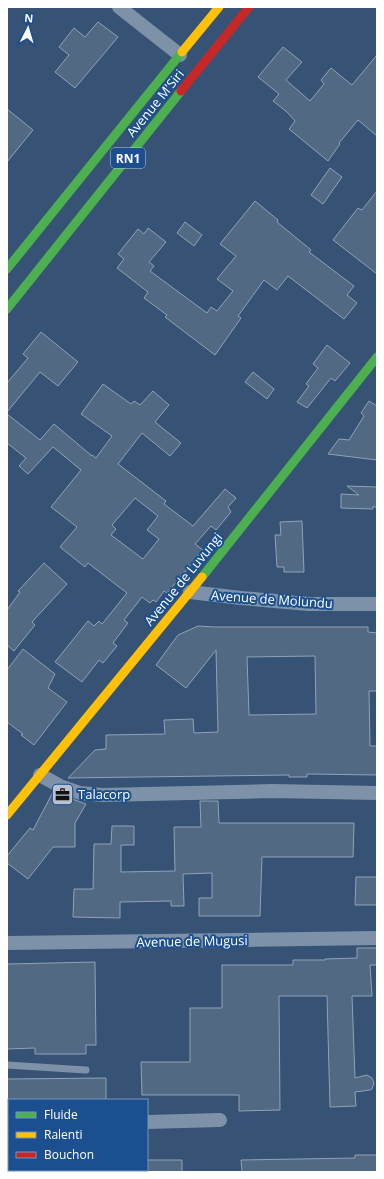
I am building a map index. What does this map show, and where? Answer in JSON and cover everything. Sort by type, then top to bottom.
[{"type":"main road","name":"Avenue M'Siri","points":[[7,269],[219,7]]},
{"type":"main road","name":"Avenue M'Siri","points":[[7,309],[249,7]]},
{"type":"main road","name":"Avenue de Luvungi","points":[[7,815],[190,592],[377,357]]},
{"type":"street","points":[[119,7],[180,55]]},
{"type":"street","name":"Avenue de Molundu","points":[[190,592],[309,604],[377,604]]},
{"type":"street","points":[[40,775],[60,786],[80,793],[103,795],[272,791],[377,793]]},
{"type":"street","name":"Avenue de Mugusi","points":[[7,943],[377,938]]},
{"type":"street","points":[[148,1122],[220,1120]]},
{"type":"lane","points":[[7,1065],[86,1070]]},
{"type":"building","points":[[98,22],[118,37],[75,88],[55,72],[69,55],[59,47],[74,28],[85,37]]},
{"type":"building","points":[[283,47],[302,62],[286,80],[310,101],[324,84],[321,80],[331,68],[352,85],[377,55],[377,136],[358,120],[339,143],[340,144],[328,161],[289,129],[295,121],[287,112],[273,101],[279,94],[258,77]]},
{"type":"building","points":[[7,109],[33,130],[7,162]]},
{"type":"building","points":[[330,168],[342,177],[323,204],[311,195]]},
{"type":"building","points":[[377,191],[377,274],[333,240],[358,208],[362,210]]},
{"type":"building","points":[[255,201],[278,220],[277,222],[311,250],[309,252],[354,286],[347,295],[357,303],[344,319],[288,276],[277,290],[264,280],[238,316],[241,318],[215,355],[165,317],[167,315],[144,298],[148,292],[117,268],[124,259],[118,254],[138,229],[144,234],[148,228],[166,242],[149,262],[154,266],[150,271],[207,313],[211,307],[217,311],[233,291],[217,279],[236,256],[220,244]]},
{"type":"building","points":[[185,222],[202,235],[194,246],[177,233]]},
{"type":"building","points":[[41,332],[78,362],[58,386],[40,372],[7,412],[7,383],[28,358],[23,354]]},
{"type":"building","points":[[327,345],[350,363],[335,381],[331,378],[307,408],[297,402],[309,386],[306,384],[318,368],[313,364]]},
{"type":"building","points":[[253,372],[274,389],[267,399],[245,382]]},
{"type":"building","points":[[103,384],[131,404],[134,401],[140,405],[153,391],[169,405],[155,422],[181,443],[170,456],[142,433],[118,464],[166,501],[164,504],[193,526],[225,489],[236,498],[228,507],[231,512],[216,530],[211,526],[195,544],[203,550],[167,593],[164,591],[156,602],[153,600],[150,603],[142,597],[124,620],[128,623],[113,643],[117,646],[103,663],[99,660],[82,682],[55,662],[88,621],[94,626],[99,621],[102,624],[127,593],[88,563],[85,567],[60,547],[77,527],[51,507],[81,470],[53,447],[28,474],[19,466],[26,458],[7,443],[7,414],[40,440],[54,424],[96,458],[112,436],[81,414]],"holes":[[[135,498],[158,516],[147,530],[159,539],[143,559],[111,535],[116,529],[112,525]]]},
{"type":"building","points":[[369,401],[377,406],[377,460],[328,454],[339,439],[349,440],[364,416],[361,413]]},
{"type":"building","points":[[347,486],[377,487],[377,508],[373,506],[373,509],[341,508],[341,494],[359,495]]},
{"type":"building","points":[[302,521],[304,572],[284,572],[284,567],[277,567],[275,535],[281,535],[280,522]]},
{"type":"building","points":[[44,563],[67,584],[32,622],[35,625],[14,651],[7,645],[7,610],[20,592],[18,591]]},
{"type":"building","points":[[198,626],[368,627],[368,632],[377,633],[377,691],[369,691],[370,746],[377,746],[377,775],[307,774],[307,777],[289,777],[289,775],[68,778],[95,750],[106,749],[106,735],[165,734],[164,720],[193,719],[194,733],[218,732],[216,650],[186,688],[156,665],[178,635]],"holes":[[[315,656],[316,714],[249,715],[247,657]]]},
{"type":"building","points":[[23,649],[55,674],[48,688],[67,702],[34,745],[21,735],[23,734],[7,722],[7,670]]},
{"type":"building","points":[[53,792],[86,804],[75,823],[75,847],[53,847],[28,879],[7,863],[7,856],[30,828],[33,830]]},
{"type":"building","points":[[200,801],[218,801],[219,823],[354,823],[353,857],[262,857],[260,916],[199,916],[199,898],[212,898],[212,873],[183,874],[184,906],[171,906],[171,901],[120,902],[120,918],[73,917],[74,889],[93,889],[94,844],[111,844],[112,826],[134,826],[134,845],[121,845],[121,872],[175,871],[174,827],[201,827]]},
{"type":"building","points":[[356,877],[377,877],[377,905],[355,905]]},
{"type":"building","points":[[357,948],[377,948],[377,965],[370,965],[372,996],[352,996],[355,1078],[367,1075],[372,1078],[374,1083],[372,1089],[370,1090],[355,1092],[356,1106],[330,1107],[327,996],[279,996],[280,1110],[239,1111],[239,1095],[142,1095],[141,1062],[190,1062],[190,1008],[222,1008],[222,965],[293,965],[293,960],[357,958]]},
{"type":"building","points":[[95,962],[96,1045],[86,1045],[86,1054],[35,1054],[35,1048],[7,1049],[7,964]]},
{"type":"building","points":[[106,1078],[106,1099],[7,1100],[7,1079]]},
{"type":"building","points":[[355,1155],[377,1155],[377,1172],[242,1172],[241,1160],[355,1158]]},
{"type":"building","points":[[148,1160],[182,1160],[182,1172],[147,1172]]},
{"type":"traffic: fast","points":[[7,269],[182,52]]},
{"type":"traffic: fast","points":[[7,309],[181,91]]},
{"type":"traffic: fast","points":[[202,577],[377,357]]},
{"type":"traffic: slow","points":[[182,52],[219,7]]},
{"type":"traffic: slow","points":[[7,815],[202,577]]},
{"type":"traffic: jam","points":[[181,91],[249,7]]},
{"type":"place","name":"Talacorp","points":[[63,794]]}]
